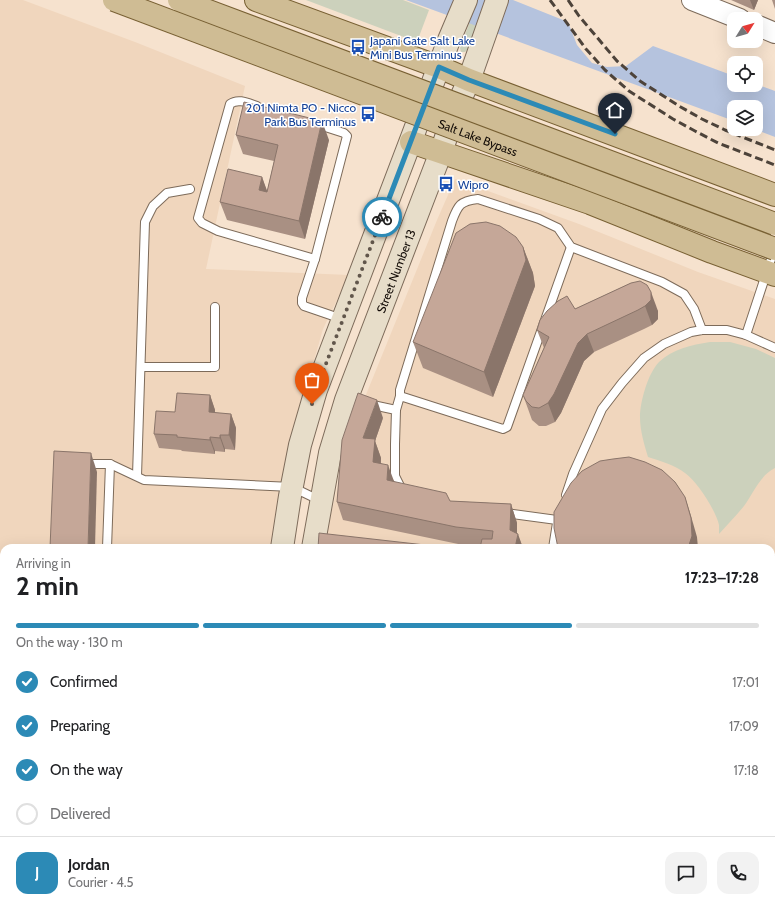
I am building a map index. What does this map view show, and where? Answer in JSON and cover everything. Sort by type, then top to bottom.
[{"type":"main road","name":"Salt Lake Bypass","points":[[114,0],[775,248]]},
{"type":"main road","points":[[179,0],[775,224]]},
{"type":"main road","points":[[256,0],[439,67],[469,80],[775,195]]},
{"type":"main road","points":[[283,544],[300,445],[316,390],[449,40],[466,0]]},
{"type":"main road","name":"Street Number 13","points":[[317,538],[321,501],[330,453],[353,401],[455,111],[469,80],[498,0]]},
{"type":"main road","points":[[411,142],[590,203],[712,252],[771,273]]},
{"type":"street","points":[[692,0],[727,14]]},
{"type":"street","points":[[763,28],[775,33]]},
{"type":"lane","points":[[262,108],[239,100],[230,104],[198,218],[202,223],[218,231],[314,259]]},
{"type":"lane","points":[[307,122],[344,133],[347,136],[302,298],[302,303],[304,306],[343,320]]},
{"type":"lane","points":[[137,476],[145,222],[153,206],[168,193],[190,189]]},
{"type":"lane","points":[[409,494],[402,490],[395,476],[394,444],[396,410],[402,383],[448,236],[458,207],[468,200],[478,199],[539,219],[558,228],[571,247],[662,282],[684,294],[694,309],[702,330]]},
{"type":"lane","points":[[400,396],[503,429],[506,428],[571,247]]},
{"type":"lane","points":[[746,335],[771,273],[775,248]]},
{"type":"lane","points":[[141,366],[215,367],[215,307]]},
{"type":"lane","points":[[564,500],[573,474],[602,409],[644,358],[664,344],[691,332],[702,330],[727,330],[746,335],[775,348]]},
{"type":"lane","points":[[353,401],[396,410]]},
{"type":"lane","points":[[78,464],[110,464],[144,480],[292,487],[321,501]]},
{"type":"lane","points":[[107,544],[110,464]]},
{"type":"lane","points":[[495,512],[558,517],[554,544]]},
{"type":"shaded area","points":[[0,0],[23,0],[135,42],[245,86],[206,269],[349,275],[323,329],[295,427],[275,516],[272,544],[0,544]]},
{"type":"shaded area","points":[[455,179],[579,224],[698,272],[775,299],[775,544],[324,544],[343,463],[361,407]]},
{"type":"green space","points":[[306,0],[403,0],[429,10],[417,42]]},
{"type":"green space","points":[[478,0],[486,0],[468,49],[465,52],[461,52],[460,48]]},
{"type":"green space","points":[[710,342],[730,342],[756,349],[775,358],[775,468],[765,475],[744,506],[719,534],[719,525],[714,512],[690,477],[677,468],[648,457],[642,437],[640,422],[641,404],[645,388],[651,373],[659,362],[670,354],[683,348]]},
{"type":"water","points":[[406,0],[513,0],[568,22],[577,45],[592,63],[607,67],[626,66],[653,46],[727,73],[727,92],[763,92],[763,87],[775,91],[775,137],[763,132],[763,100],[727,100],[727,118]]},
{"type":"building","points":[[244,102],[322,121],[299,221],[220,202],[228,169],[262,177],[259,190],[267,192],[278,145],[236,135]]},
{"type":"building","points":[[486,222],[500,226],[516,237],[523,247],[526,260],[484,372],[413,342],[456,233],[470,224]]},
{"type":"building","points":[[640,281],[647,285],[651,292],[651,300],[638,310],[587,334],[578,343],[554,394],[548,403],[539,408],[532,407],[523,395],[549,337],[537,330],[540,320],[547,311],[558,301],[567,296],[575,309],[631,283]]},
{"type":"building","points":[[177,393],[210,395],[209,412],[231,414],[229,435],[220,435],[220,438],[210,437],[210,440],[177,437],[177,435],[154,434],[156,411],[175,412]]},
{"type":"building","points":[[358,393],[377,400],[363,438],[375,439],[373,462],[388,465],[387,480],[446,493],[450,501],[511,504],[510,530],[518,534],[516,544],[481,544],[482,539],[492,539],[493,531],[456,527],[337,502],[342,440]]},
{"type":"building","points":[[54,451],[91,453],[88,544],[50,544]]},
{"type":"building","points":[[629,457],[645,462],[662,470],[675,482],[685,497],[691,518],[692,536],[689,544],[557,544],[554,528],[554,512],[571,483],[582,471],[600,461]]},
{"type":"building","points":[[319,533],[416,544],[318,544]]},
{"type":"railway","points":[[550,0],[586,49],[605,70],[629,91],[673,119],[718,143],[775,165]]},
{"type":"railway","points":[[568,0],[579,16],[617,61],[640,81],[702,119],[775,150]]},
{"type":"way so far","points":[[312,404],[382,217]]},
{"type":"place","name":"Japani Gate Salt Lake Mini Bus Terminus","points":[[358,47]]},
{"type":"place","name":"201 Nimta PO - Nicco Park Bus Terminus","points":[[368,114]]},
{"type":"place","name":"Wipro","points":[[446,184]]},
{"type":"route","points":[[382,217],[439,67],[469,80],[615,134]]}]
